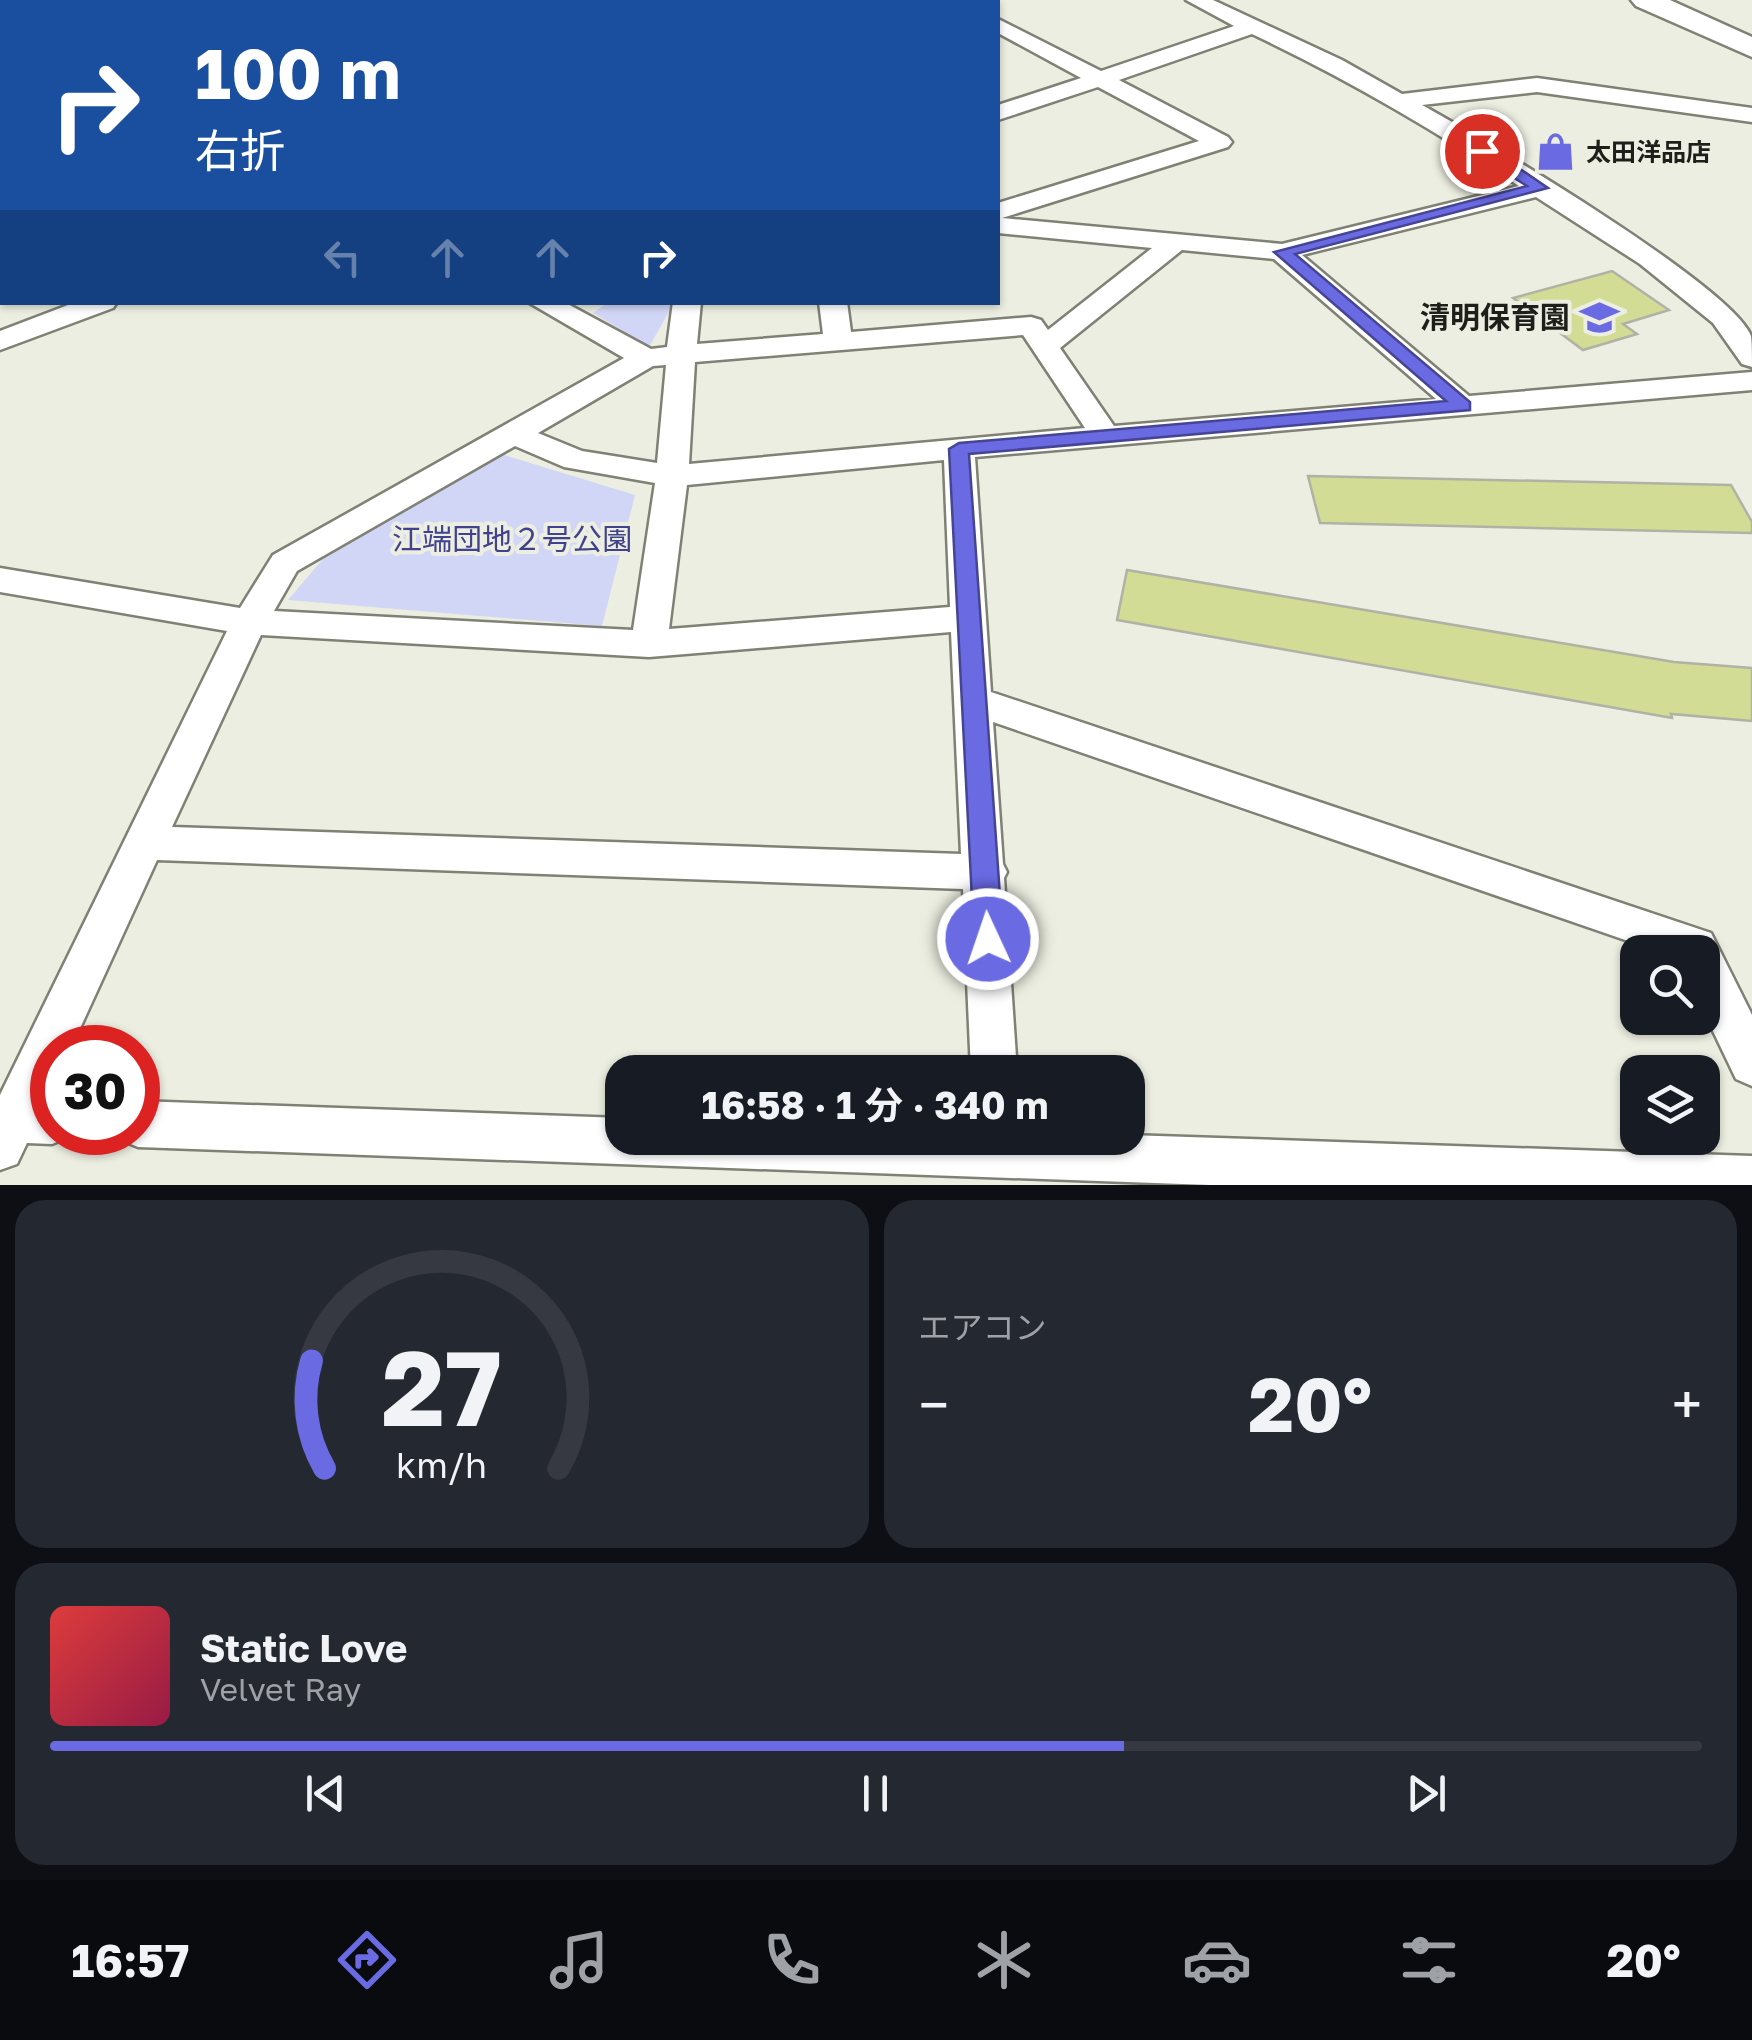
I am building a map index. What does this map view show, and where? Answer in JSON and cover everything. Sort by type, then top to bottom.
[{"type":"main road","points":[[1646,0],[1752,48]]},
{"type":"street","points":[[1196,0],[1334,65],[1399,102],[1649,258],[1723,317],[1752,358]]},
{"type":"street","points":[[1000,26],[1220,142],[1000,210]]},
{"type":"street","points":[[1000,111],[1252,28]]},
{"type":"street","points":[[1399,102],[1537,86],[1752,115]]},
{"type":"street","points":[[1000,225],[1282,252],[1540,188]]},
{"type":"street","points":[[1045,346],[1177,240]]},
{"type":"street","points":[[1282,252],[1463,406]]},
{"type":"street","points":[[0,341],[95,305]]},
{"type":"street","points":[[648,644],[672,476],[688,305]]},
{"type":"street","points":[[834,305],[838,342]]},
{"type":"street","points":[[565,307],[646,358]]},
{"type":"street","points":[[16,1127],[143,843],[249,622],[285,563],[646,358],[1030,326],[1107,438]]},
{"type":"street","points":[[514,434],[576,460],[672,476],[1752,381]]},
{"type":"street","points":[[959,449],[986,872],[993,1055]]},
{"type":"street","points":[[0,580],[249,622],[648,644],[970,618]]},
{"type":"street","points":[[974,701],[1664,935]]},
{"type":"street","points":[[143,843],[986,872]]},
{"type":"street","points":[[1720,996],[1752,1064]]},
{"type":"street","points":[[160,1125],[998,1159],[1752,1180]]},
{"type":"green space","points":[[604,305],[673,305],[649,347],[593,313]]},
{"type":"green space","name":"江端団地２号公園","points":[[501,454],[635,495],[602,626],[288,600],[323,559]]},
{"type":"building","points":[[1612,271],[1669,310],[1623,324],[1637,334],[1583,350],[1513,298]]},
{"type":"building","points":[[1308,476],[1731,485],[1752,522],[1752,533],[1320,523]]},
{"type":"building","points":[[1127,570],[1674,662],[1752,668],[1752,721],[1671,714],[1672,718],[1117,620]]},
{"type":"place","name":"太田洋品店","points":[[1556,151]]},
{"type":"place","name":"清明保育園","points":[[1600,317]]},
{"type":"route","points":[[988,939],[959,449],[1463,406],[1282,252],[1540,188],[1482,151]]}]
